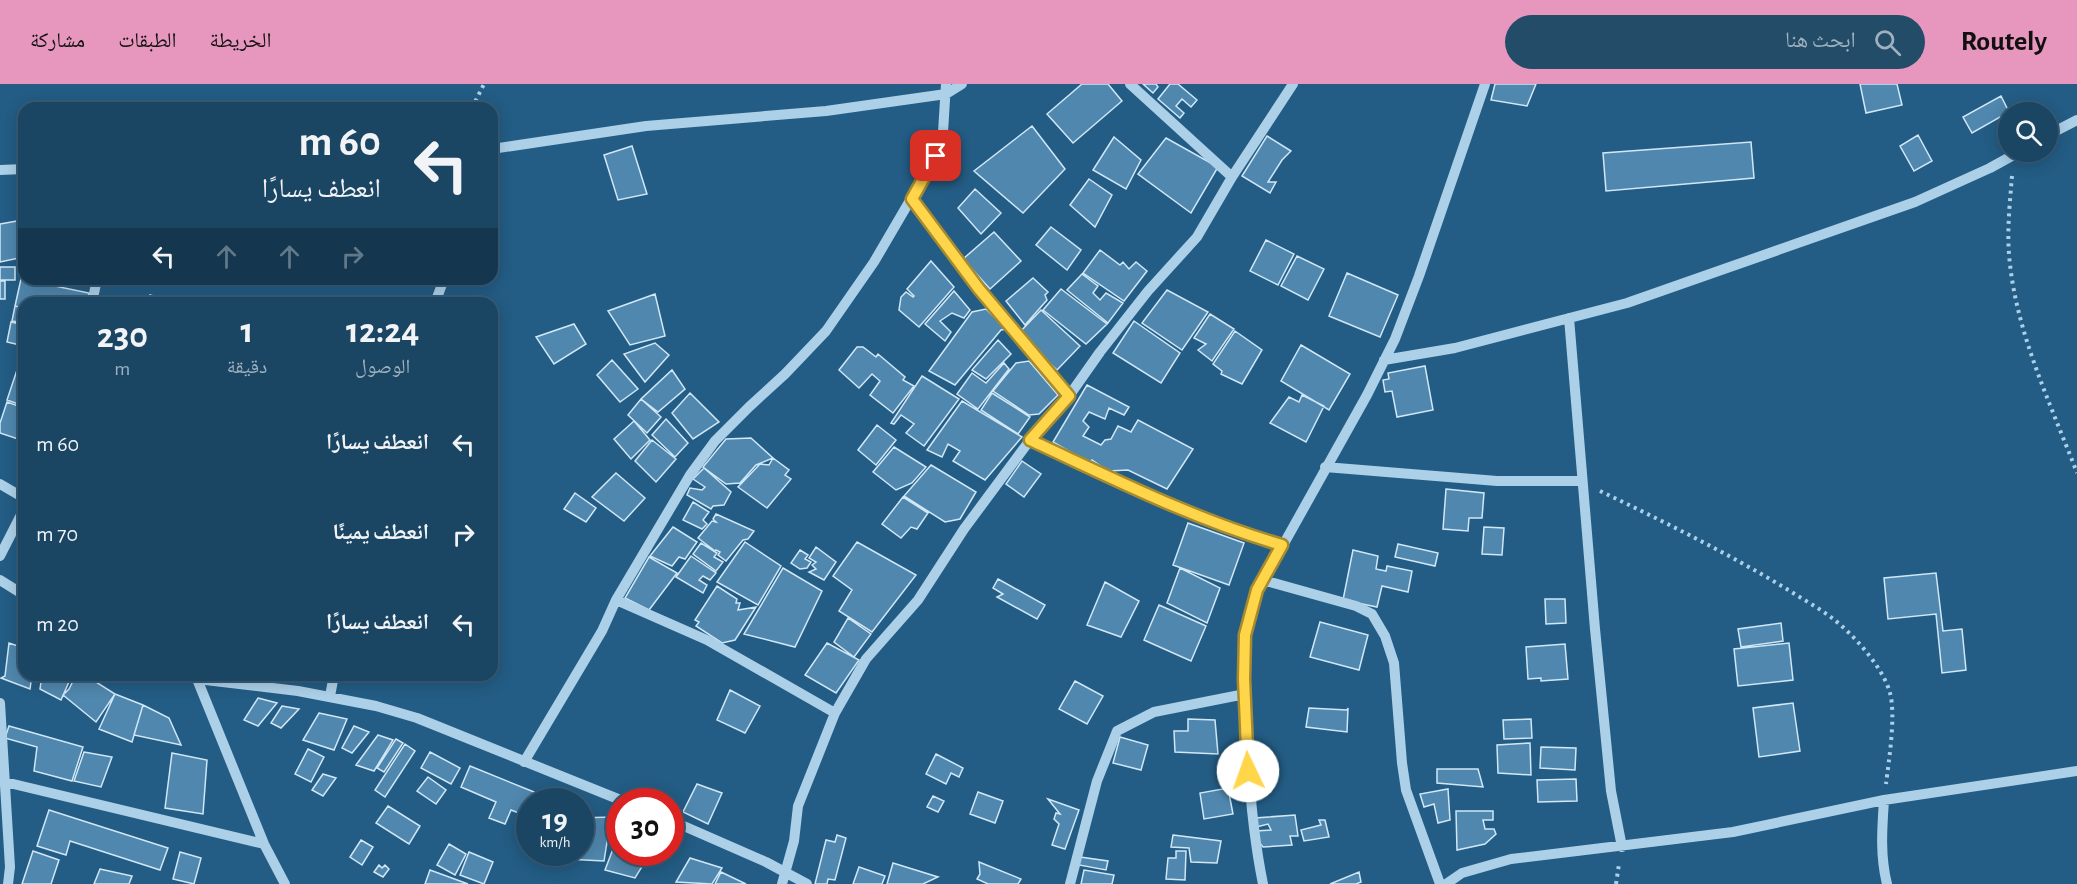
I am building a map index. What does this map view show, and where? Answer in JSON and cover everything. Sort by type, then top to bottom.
[{"type":"street","points":[[498,148],[646,126],[826,111],[962,84]]},
{"type":"street","points":[[1130,84],[1233,177]]},
{"type":"street","points":[[782,884],[794,841],[798,806],[835,713],[866,659],[918,600],[964,530],[1030,440],[1069,396],[1148,291],[1197,237],[1293,84]]},
{"type":"street","points":[[1263,884],[1255,847],[1250,795],[1245,694],[1245,635],[1251,608],[1263,580],[1395,339],[1485,84]]},
{"type":"street","points":[[524,762],[602,631],[616,600],[690,475],[715,441],[826,331],[874,262],[936,156],[943,132],[946,89]]},
{"type":"street","points":[[2058,130],[2077,120]]},
{"type":"street","points":[[1384,360],[1455,348],[1627,303],[1915,202],[2000,162]]},
{"type":"street","points":[[0,170],[18,169]]},
{"type":"street","points":[[912,199],[979,289],[1069,396]]},
{"type":"street","points":[[1569,318],[1581,481],[1611,791],[1622,847]]},
{"type":"street","points":[[1030,440],[1146,495],[1282,545]]},
{"type":"street","points":[[1325,467],[1497,482],[1581,481]]},
{"type":"street","points":[[0,484],[18,494]]},
{"type":"street","points":[[0,556],[18,521]]},
{"type":"street","points":[[0,580],[18,591]]},
{"type":"street","points":[[1263,580],[1356,606],[1372,615],[1385,636],[1395,663],[1406,790],[1440,884]]},
{"type":"street","points":[[616,600],[707,640],[835,713]]},
{"type":"street","points":[[198,681],[264,844],[285,884]]},
{"type":"street","points":[[213,681],[330,696],[376,706],[417,718],[606,794]]},
{"type":"street","points":[[330,696],[333,681]]},
{"type":"street","points":[[1070,884],[1096,781],[1118,731],[1154,712],[1245,694]]},
{"type":"street","points":[[0,703],[10,867],[8,884]]},
{"type":"street","points":[[1446,884],[1462,873],[1511,859],[1622,847],[1733,831],[1884,800],[2077,771]]},
{"type":"street","points":[[5,782],[264,844]]},
{"type":"street","points":[[1884,800],[1883,866],[1887,884]]},
{"type":"street","points":[[684,826],[722,841],[807,884]]},
{"type":"path","points":[[475,102],[484,84]]},
{"type":"path","points":[[2015,162],[2008,253],[2015,299],[2029,350],[2077,473]]},
{"type":"path","points":[[1581,481],[1762,574],[1833,619],[1857,642],[1878,667],[1890,694],[1892,734],[1884,800]]},
{"type":"building","points":[[1082,84],[1108,84],[1122,101],[1073,143],[1047,114]]},
{"type":"building","points":[[1143,84],[1156,84],[1158,87],[1153,93]]},
{"type":"building","points":[[1170,84],[1178,84],[1197,100],[1191,107],[1182,99],[1176,106],[1184,113],[1180,118],[1158,99]]},
{"type":"building","points":[[1495,84],[1536,84],[1527,106],[1491,100]]},
{"type":"building","points":[[1860,84],[1897,84],[1902,105],[1866,113]]},
{"type":"building","points":[[2001,96],[2004,102],[1998,102],[1998,118],[1972,133],[1963,117]]},
{"type":"building","points":[[1032,126],[1065,169],[1023,213],[974,171]]},
{"type":"building","points":[[1918,135],[1932,161],[1914,171],[1900,146]]},
{"type":"building","points":[[1267,136],[1291,151],[1282,160],[1268,182],[1276,182],[1270,193],[1242,176]]},
{"type":"building","points":[[1114,137],[1141,160],[1126,189],[1093,170]]},
{"type":"building","points":[[1166,138],[1218,167],[1191,213],[1138,174]]},
{"type":"building","points":[[1751,142],[1754,178],[1606,191],[1603,153]]},
{"type":"building","points":[[632,146],[647,194],[618,200],[604,155]]},
{"type":"building","points":[[1089,179],[1112,195],[1095,227],[1070,205]]},
{"type":"building","points":[[975,189],[1001,213],[981,234],[958,208]]},
{"type":"building","points":[[18,221],[18,258],[0,262],[0,224]]},
{"type":"building","points":[[1051,227],[1081,250],[1067,270],[1036,245]]},
{"type":"building","points":[[994,232],[1021,261],[990,289],[963,259]]},
{"type":"building","points":[[1266,240],[1294,254],[1278,285],[1250,271]]},
{"type":"building","points":[[1100,250],[1120,265],[1123,262],[1129,269],[1136,262],[1147,271],[1124,301],[1083,273]]},
{"type":"building","points":[[1297,256],[1324,269],[1308,300],[1281,286]]},
{"type":"building","points":[[931,261],[954,287],[919,327],[899,310],[901,297],[906,292],[914,296],[907,289]]},
{"type":"building","points":[[0,267],[15,267],[15,280],[0,280]]},
{"type":"building","points":[[1347,273],[1398,295],[1380,337],[1329,316]]},
{"type":"building","points":[[1082,274],[1098,286],[1093,293],[1100,300],[1106,293],[1123,303],[1108,323],[1067,290]]},
{"type":"building","points":[[1033,278],[1048,292],[1045,295],[1047,300],[1025,325],[1006,301]]},
{"type":"building","points":[[0,281],[5,281],[5,299],[0,299]]},
{"type":"building","points":[[20,285],[50,285],[89,293],[88,297],[18,297],[18,307],[15,306]]},
{"type":"building","points":[[1061,289],[1107,324],[1086,344],[1043,310]]},
{"type":"building","points":[[1167,290],[1208,312],[1182,350],[1142,323]]},
{"type":"building","points":[[954,291],[970,310],[964,318],[952,313],[940,321],[951,332],[945,341],[925,324]]},
{"type":"building","points":[[655,294],[665,336],[630,345],[608,311]]},
{"type":"building","points":[[15,306],[18,307],[18,322],[12,321]]},
{"type":"building","points":[[986,309],[1007,329],[1001,330],[955,385],[929,371],[972,312]]},
{"type":"building","points":[[1041,310],[1080,346],[1057,370],[1018,334]]},
{"type":"building","points":[[1210,314],[1234,329],[1212,361],[1198,350],[1206,344],[1194,338]]},
{"type":"building","points":[[1134,321],[1180,353],[1161,383],[1113,353]]},
{"type":"building","points":[[11,322],[18,324],[18,345],[7,342]]},
{"type":"building","points":[[574,324],[586,344],[554,364],[536,337]]},
{"type":"building","points":[[1235,331],[1262,350],[1242,384],[1221,374],[1222,371],[1213,364]]},
{"type":"building","points":[[998,340],[1011,354],[986,379],[972,370]]},
{"type":"building","points":[[655,343],[669,355],[645,382],[624,354]]},
{"type":"building","points":[[1301,345],[1350,374],[1329,410],[1281,381]]},
{"type":"building","points":[[857,347],[863,347],[876,357],[878,354],[905,377],[903,380],[914,386],[893,413],[870,395],[880,381],[872,374],[859,388],[839,370]]},
{"type":"building","points":[[612,360],[638,389],[620,402],[597,375]]},
{"type":"building","points":[[1029,361],[1058,395],[1039,414],[1029,415],[993,391],[1016,363]]},
{"type":"building","points":[[1004,363],[1009,369],[978,409],[957,394],[972,373],[986,383]]},
{"type":"building","points":[[1425,366],[1433,410],[1397,417],[1392,391],[1385,392],[1383,380],[1389,379],[1388,373]]},
{"type":"building","points":[[17,370],[18,404],[7,400]]},
{"type":"building","points":[[672,370],[685,389],[658,412],[641,399]]},
{"type":"building","points":[[922,376],[959,399],[924,446],[906,433],[914,424],[901,415],[894,424],[891,423]]},
{"type":"building","points":[[1087,385],[1129,407],[1124,415],[1109,408],[1105,419],[1089,412],[1083,421],[1089,427],[1083,436],[1101,445],[1105,440],[1111,439],[1118,426],[1131,432],[1138,420],[1193,449],[1167,489],[1128,470],[1108,471],[1092,460],[1089,463],[1053,442]]},
{"type":"building","points":[[690,393],[719,422],[693,439],[672,413]]},
{"type":"building","points":[[992,393],[1030,417],[1018,434],[981,410]]},
{"type":"building","points":[[1302,395],[1324,406],[1306,442],[1270,423],[1289,397],[1299,402]]},
{"type":"building","points":[[641,399],[661,417],[647,433],[628,415]]},
{"type":"building","points":[[962,401],[1022,437],[985,480],[953,461],[960,451],[948,444],[942,457],[927,450]]},
{"type":"building","points":[[7,402],[18,406],[18,439],[0,433],[0,423]]},
{"type":"building","points":[[666,419],[688,443],[675,457],[652,435]]},
{"type":"building","points":[[634,421],[650,440],[631,459],[614,439]]},
{"type":"building","points":[[877,425],[896,440],[876,465],[858,450]]},
{"type":"building","points":[[751,438],[773,458],[756,465],[740,483],[726,484],[703,467],[726,439]]},
{"type":"building","points":[[652,440],[676,459],[656,482],[635,461]]},
{"type":"building","points":[[894,447],[926,467],[912,483],[896,490],[873,472]]},
{"type":"building","points":[[773,458],[789,470],[785,475],[791,479],[767,508],[738,487],[760,464],[769,465]]},
{"type":"building","points":[[1022,461],[1041,474],[1024,497],[1006,484]]},
{"type":"building","points":[[931,465],[976,492],[960,519],[945,522],[904,496]]},
{"type":"building","points":[[704,468],[731,492],[724,505],[713,506],[711,509],[687,495],[690,488],[702,490],[705,487],[693,479]]},
{"type":"building","points":[[616,473],[645,498],[624,521],[592,497]]},
{"type":"building","points":[[1446,489],[1484,493],[1482,518],[1469,518],[1468,531],[1443,529]]},
{"type":"building","points":[[575,493],[596,508],[586,522],[564,509]]},
{"type":"building","points":[[903,497],[928,513],[917,529],[911,527],[901,538],[882,524]]},
{"type":"building","points":[[693,502],[709,512],[703,520],[707,524],[702,529],[683,520]]},
{"type":"building","points":[[716,514],[754,531],[748,539],[743,540],[726,561],[718,555],[720,552],[715,551],[698,538],[712,521],[716,522],[713,519]]},
{"type":"building","points":[[1188,523],[1244,543],[1229,585],[1173,565]]},
{"type":"building","points":[[673,527],[697,542],[685,559],[679,557],[672,566],[650,556]]},
{"type":"building","points":[[1484,527],[1504,528],[1502,555],[1482,554]]},
{"type":"building","points":[[745,542],[781,566],[758,605],[717,582]]},
{"type":"building","points":[[857,542],[916,575],[872,632],[839,611],[852,590],[833,576]]},
{"type":"building","points":[[701,543],[717,553],[714,557],[723,562],[716,571],[693,554]]},
{"type":"building","points":[[1398,544],[1438,553],[1435,566],[1395,557]]},
{"type":"building","points":[[816,547],[836,562],[824,580],[809,572],[816,569],[812,565],[816,562],[809,558]]},
{"type":"building","points":[[800,550],[808,555],[805,559],[811,562],[807,568],[800,569],[791,563]]},
{"type":"building","points":[[1353,550],[1378,556],[1376,569],[1386,571],[1387,566],[1412,571],[1408,592],[1382,586],[1377,607],[1343,600]]},
{"type":"building","points":[[691,556],[716,573],[710,580],[703,576],[699,580],[707,585],[703,593],[676,577]]},
{"type":"building","points":[[649,557],[677,573],[649,610],[625,598]]},
{"type":"building","points":[[783,568],[822,591],[795,647],[744,634]]},
{"type":"building","points":[[1180,568],[1220,588],[1207,623],[1167,603]]},
{"type":"building","points":[[1936,573],[1943,631],[1962,629],[1966,670],[1942,673],[1936,614],[1888,619],[1884,578]]},
{"type":"building","points":[[998,579],[1045,605],[1037,619],[997,597],[1003,594],[993,588]]},
{"type":"building","points":[[1105,582],[1139,601],[1121,637],[1087,625]]},
{"type":"building","points":[[717,586],[737,599],[736,603],[740,603],[738,610],[756,607],[735,640],[722,643],[696,626],[699,622],[695,620]]},
{"type":"building","points":[[1545,599],[1565,599],[1566,623],[1546,624]]},
{"type":"building","points":[[1159,605],[1206,626],[1191,661],[1144,640]]},
{"type":"building","points":[[848,618],[871,634],[854,657],[834,642]]},
{"type":"building","points":[[1320,622],[1368,635],[1359,670],[1310,657]]},
{"type":"building","points":[[1781,623],[1783,641],[1741,647],[1738,629]]},
{"type":"building","points":[[9,643],[18,646],[18,681],[31,681],[30,689],[1,678],[5,676]]},
{"type":"building","points":[[827,643],[859,660],[836,693],[805,675]]},
{"type":"building","points":[[1789,643],[1793,680],[1738,686],[1734,649]]},
{"type":"building","points":[[1565,644],[1568,679],[1541,681],[1541,678],[1528,679],[1526,647]]},
{"type":"building","points":[[41,681],[69,681],[61,700],[40,689]]},
{"type":"building","points":[[73,681],[94,681],[115,694],[96,722],[63,695]]},
{"type":"building","points":[[1075,681],[1103,696],[1087,724],[1059,709]]},
{"type":"building","points":[[730,690],[760,706],[745,733],[717,720]]},
{"type":"building","points":[[115,694],[143,705],[132,742],[99,729]]},
{"type":"building","points":[[258,698],[277,703],[258,726],[244,720]]},
{"type":"building","points":[[1793,703],[1800,751],[1759,757],[1753,708]]},
{"type":"building","points":[[143,705],[169,718],[181,745],[134,735]]},
{"type":"building","points":[[282,706],[299,709],[281,728],[271,723]]},
{"type":"building","points":[[1309,708],[1347,710],[1348,708],[1347,732],[1306,727]]},
{"type":"building","points":[[319,713],[347,719],[334,750],[303,740]]},
{"type":"building","points":[[1188,719],[1215,720],[1218,754],[1175,752],[1174,731],[1188,731]]},
{"type":"building","points":[[1531,719],[1532,738],[1504,739],[1503,720]]},
{"type":"building","points":[[9,726],[83,747],[72,781],[34,771],[37,747],[5,738]]},
{"type":"building","points":[[354,726],[369,732],[352,753],[342,748]]},
{"type":"building","points":[[378,735],[393,740],[374,771],[356,765]]},
{"type":"building","points":[[1120,737],[1148,745],[1141,770],[1113,763]]},
{"type":"building","points":[[396,739],[403,743],[384,772],[377,768]]},
{"type":"building","points":[[1530,743],[1531,775],[1498,773],[1497,745]]},
{"type":"building","points":[[405,744],[415,751],[385,797],[375,790]]},
{"type":"building","points":[[1541,747],[1576,748],[1575,770],[1540,768]]},
{"type":"building","points":[[308,749],[324,757],[311,782],[295,774]]},
{"type":"building","points":[[84,752],[112,757],[101,787],[74,781]]},
{"type":"building","points":[[430,752],[460,768],[451,784],[421,768]]},
{"type":"building","points":[[172,753],[207,760],[203,814],[165,808]]},
{"type":"building","points":[[936,754],[963,768],[959,777],[951,773],[946,784],[926,774]]},
{"type":"building","points":[[470,766],[524,788],[516,788],[516,812],[511,810],[505,824],[489,818],[496,802],[461,787]]},
{"type":"building","points":[[1437,769],[1478,769],[1483,787],[1437,783]]},
{"type":"building","points":[[323,774],[336,778],[323,796],[312,790]]},
{"type":"building","points":[[428,777],[446,790],[436,804],[417,791]]},
{"type":"building","points":[[1576,779],[1577,801],[1538,802],[1537,780]]},
{"type":"building","points":[[697,784],[722,793],[708,824],[684,812]]},
{"type":"building","points":[[1228,788],[1233,814],[1204,819],[1200,793]]},
{"type":"building","points":[[1448,789],[1450,820],[1438,823],[1434,804],[1424,807],[1420,794]]},
{"type":"building","points":[[978,792],[1003,801],[995,823],[970,814]]},
{"type":"building","points":[[933,796],[944,801],[938,812],[927,807]]},
{"type":"building","points":[[1048,799],[1079,810],[1065,849],[1052,845],[1059,824],[1054,819],[1056,813],[1060,814]]},
{"type":"building","points":[[388,806],[420,826],[409,844],[376,823]]},
{"type":"building","points":[[49,810],[168,848],[160,870],[70,841],[66,855],[37,846]]},
{"type":"building","points":[[1456,811],[1493,811],[1493,820],[1483,820],[1485,829],[1494,829],[1496,834],[1485,844],[1457,850]]},
{"type":"building","points":[[1295,815],[1298,836],[1290,836],[1292,845],[1263,847],[1258,841],[1256,831],[1271,830],[1268,824],[1256,827],[1255,818]]},
{"type":"building","points":[[606,817],[604,861],[594,860],[594,818]]},
{"type":"building","points":[[1319,820],[1325,820],[1329,837],[1304,841],[1301,830],[1321,825]]},
{"type":"building","points":[[837,835],[846,838],[835,880],[828,879],[827,884],[815,884],[826,840],[835,842]]},
{"type":"building","points":[[1173,835],[1221,841],[1217,863],[1191,862],[1189,848],[1171,847]]},
{"type":"building","points":[[361,840],[373,847],[362,865],[350,857]]},
{"type":"building","points":[[449,844],[466,854],[455,875],[437,865]]},
{"type":"building","points":[[33,851],[59,860],[51,884],[22,884]]},
{"type":"building","points":[[1176,851],[1186,851],[1185,880],[1166,879],[1168,858],[1176,858]]},
{"type":"building","points":[[180,852],[201,858],[194,884],[173,879]]},
{"type":"building","points":[[469,852],[493,862],[484,884],[460,875]]},
{"type":"building","points":[[1080,857],[1108,861],[1106,870],[1079,865]]},
{"type":"building","points":[[690,858],[722,868],[712,884],[676,882]]},
{"type":"building","points":[[979,862],[1021,879],[1018,884],[988,884],[977,879],[980,874]]},
{"type":"building","points":[[893,863],[938,877],[923,884],[887,884]]},
{"type":"building","points":[[379,865],[382,868],[385,865],[389,869],[383,877],[374,872]]},
{"type":"building","points":[[607,866],[642,866],[635,878],[605,870]]},
{"type":"building","points":[[859,867],[885,876],[882,884],[853,884]]},
{"type":"building","points":[[100,869],[132,876],[129,884],[94,884]]},
{"type":"building","points":[[430,870],[468,884],[425,884]]},
{"type":"building","points":[[1084,870],[1114,875],[1112,884],[1081,884]]},
{"type":"building","points":[[721,872],[746,884],[715,884]]},
{"type":"building","points":[[1359,872],[1361,882],[1330,884]]},
{"type":"route","points":[[936,156],[912,199],[979,289],[1069,396],[1030,440],[1146,495],[1282,545],[1257,590],[1245,635],[1244,679],[1248,771]]}]
